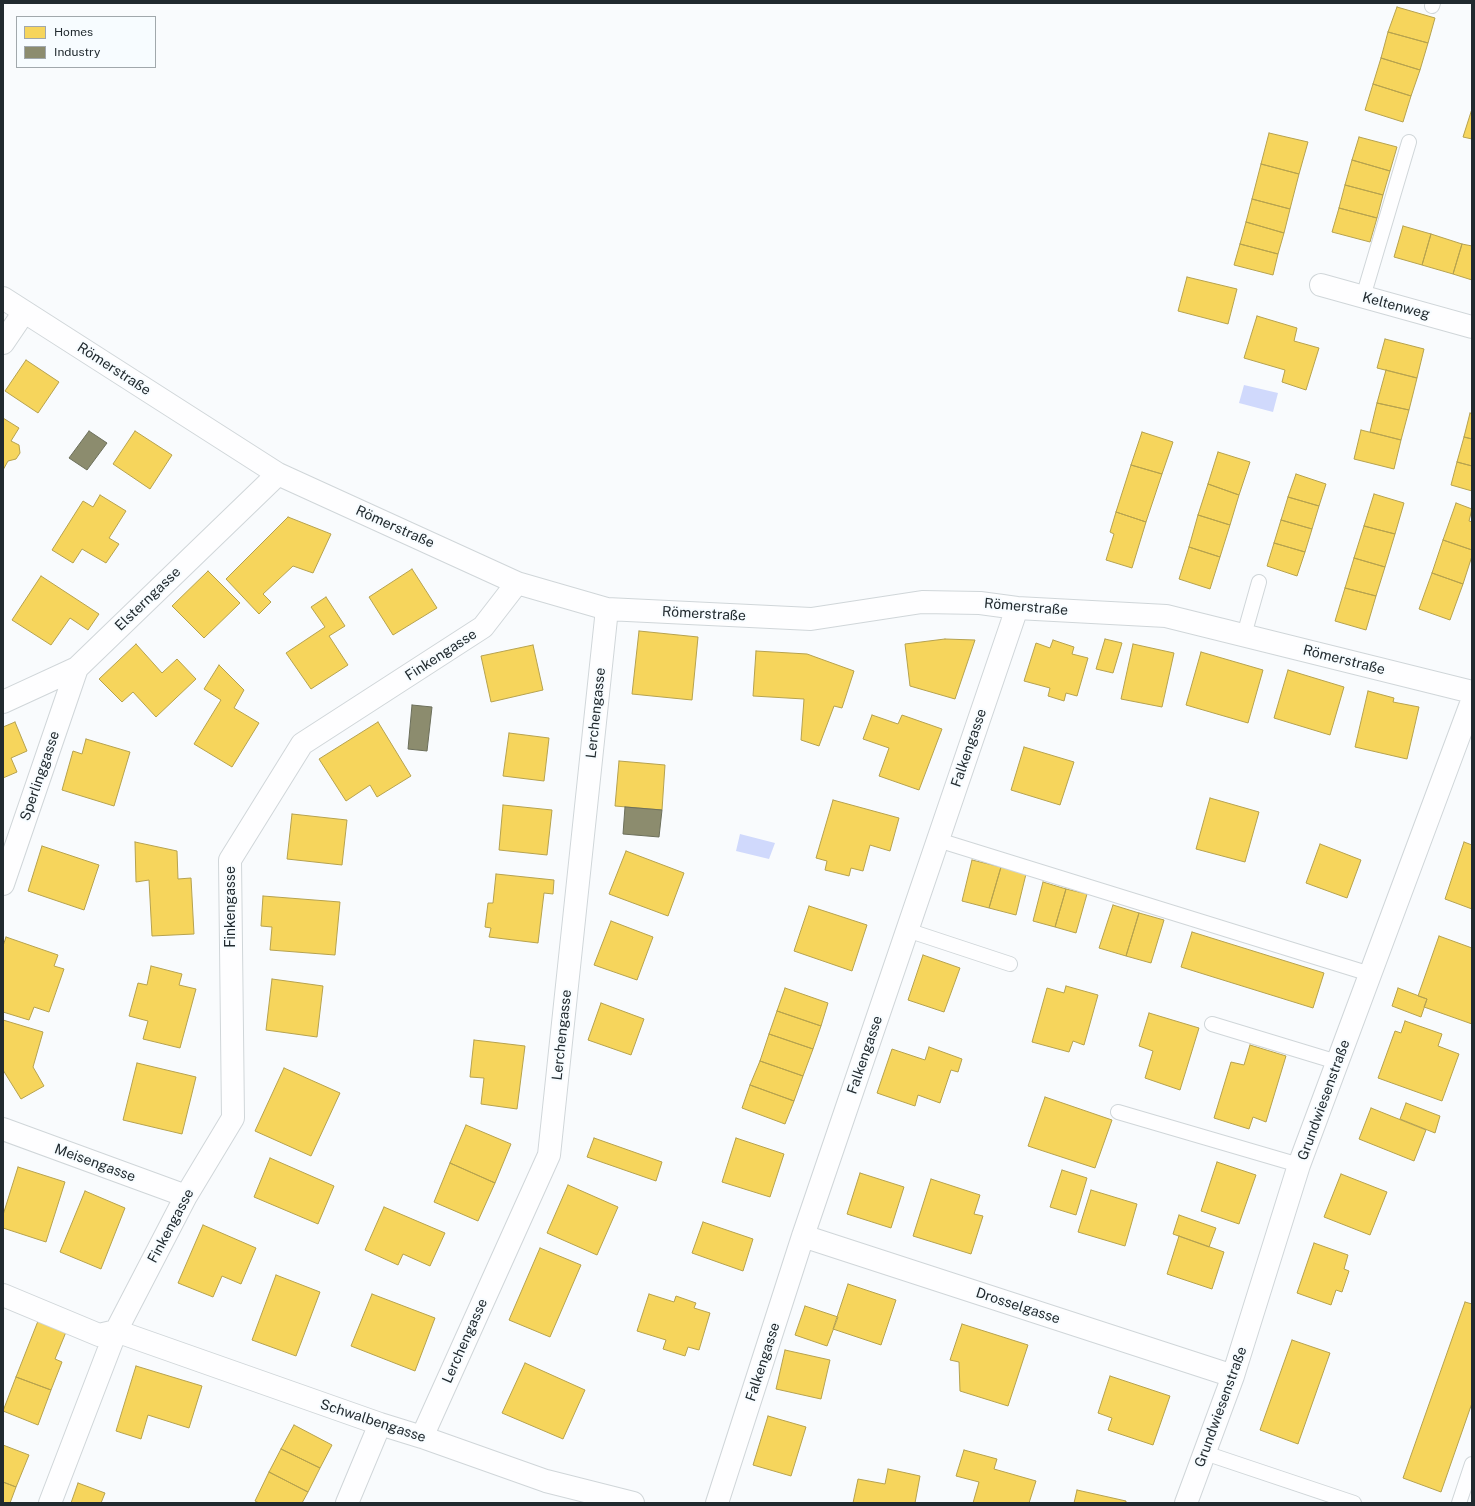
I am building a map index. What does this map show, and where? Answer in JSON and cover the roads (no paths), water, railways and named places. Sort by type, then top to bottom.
[{"type":"street","name":"Keltenweg","points":[[1321,285],[1472,327]]},
{"type":"street","name":"Römerstraße","points":[[3,298],[278,474],[517,583],[608,608],[811,619],[922,602],[980,603],[1017,608],[1166,616],[1472,692]]},
{"type":"street","points":[[3,343],[24,312]]},
{"type":"street","name":"Elsterngasse","points":[[3,702],[77,668],[278,474]]},
{"type":"street","name":"Finkengasse","points":[[50,1503],[116,1331],[186,1196],[233,1118],[230,860],[302,744],[483,627],[517,583]]},
{"type":"street","name":"Lerchengasse","points":[[422,1436],[549,1155],[608,608]]},
{"type":"street","name":"Falkengasse","points":[[717,1503],[803,1236],[1017,608]]},
{"type":"street","name":"Sperlinggasse","points":[[3,884],[77,668]]},
{"type":"street","name":"Grundwiesenstraße","points":[[1186,1503],[1233,1376],[1299,1165],[1472,701]]},
{"type":"street","name":"Meisengasse","points":[[3,1129],[186,1196]]},
{"type":"street","name":"Drosselgasse","points":[[803,1236],[1233,1376]]},
{"type":"street","points":[[3,1295],[99,1335],[116,1331]]},
{"type":"street","name":"Schwalbengasse","points":[[116,1331],[380,1424],[422,1436],[546,1481],[633,1503]]},
{"type":"street","points":[[347,1503],[380,1424]]},
{"type":"lane","points":[[1363,297],[1409,142]]},
{"type":"lane","points":[[1244,635],[1259,582]]},
{"type":"lane","points":[[938,840],[1370,974]]},
{"type":"lane","points":[[907,930],[1010,964]]},
{"type":"lane","points":[[1212,1024],[1337,1062]]},
{"type":"lane","points":[[1118,1112],[1299,1165]]},
{"type":"lane","points":[[1204,1453],[1354,1503]]},
{"type":"lane","points":[[1459,1503],[1472,1464]]},
{"type":"water","points":[[1244,385],[1278,393],[1273,412],[1239,403]]},
{"type":"water","points":[[740,834],[775,843],[769,859],[736,851]]}]
